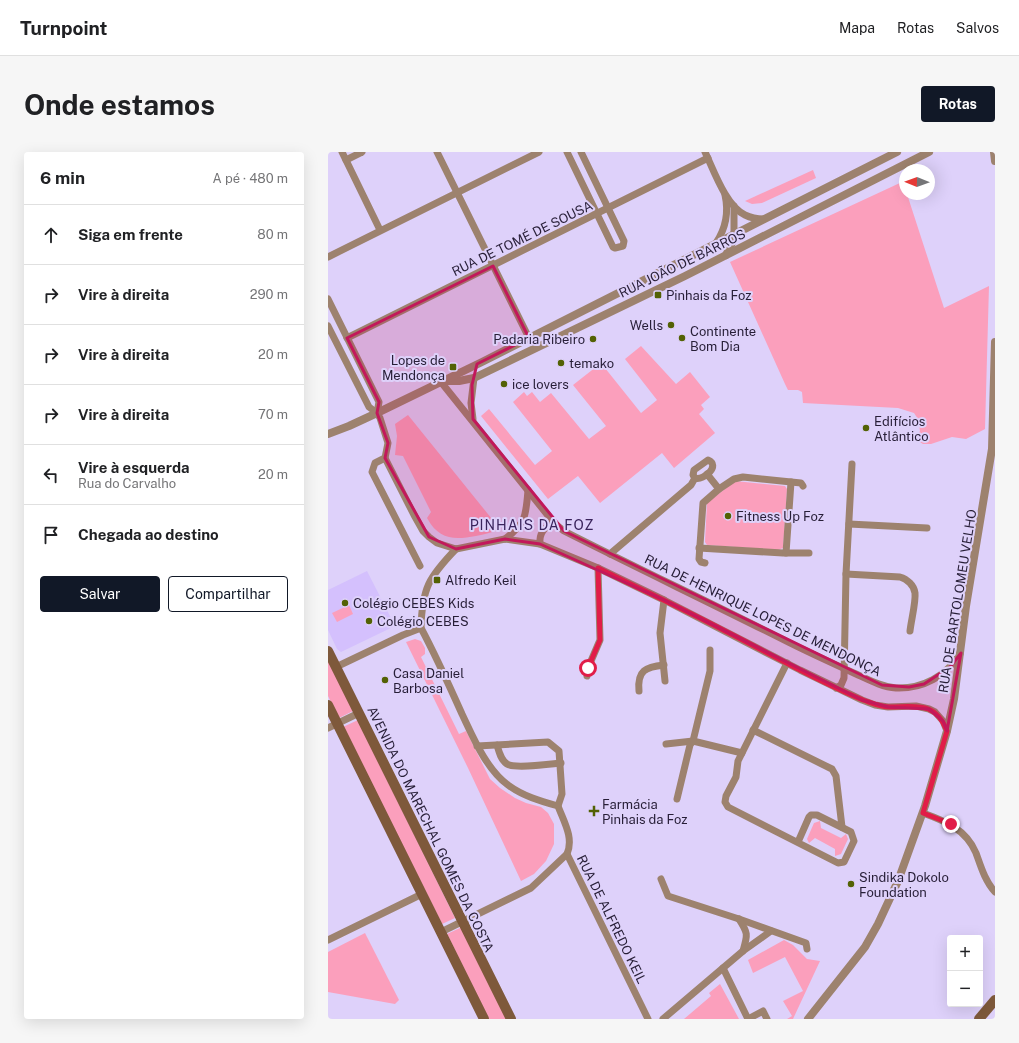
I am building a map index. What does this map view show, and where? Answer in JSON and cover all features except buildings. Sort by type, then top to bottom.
[{"type":"main road","name":"AVENIDA DO MARECHAL GOMES DA COSTA","points":[[328,651],[511,1019]]},
{"type":"main road","points":[[328,705],[333,726],[422,894],[484,1019]]},
{"type":"main road","points":[[979,1019],[995,1000]]},
{"type":"street","points":[[342,152],[380,230]]},
{"type":"street","points":[[346,160],[362,152]]},
{"type":"street","points":[[437,152],[529,338]]},
{"type":"street","points":[[328,257],[539,152]]},
{"type":"street","points":[[567,152],[613,247],[619,248],[623,246],[624,240],[581,152]]},
{"type":"street","name":"RUA JOÃO DE BARROS","points":[[328,434],[378,413],[441,382],[897,152]]},
{"type":"street","name":"RUA JOÃO DE BARROS","points":[[441,382],[474,378],[725,256],[929,152]]},
{"type":"street","points":[[994,152],[995,161]]},
{"type":"street","points":[[706,155],[724,191],[734,206],[745,215],[764,219]]},
{"type":"street","name":"RUA DE TOMÉ DE SOUSA","points":[[348,338],[597,214],[706,155]]},
{"type":"street","points":[[716,244],[721,236],[726,221],[727,205],[724,191]]},
{"type":"street","points":[[725,256],[732,243],[734,234],[734,206]]},
{"type":"street","points":[[328,299],[379,402],[378,413],[388,443],[385,458],[423,531],[436,543],[456,549],[505,539],[540,544],[598,568],[836,688],[875,705],[888,707],[916,706],[929,709],[935,712],[943,721],[947,731]]},
{"type":"street","points":[[328,326],[369,407],[378,413]]},
{"type":"street","name":"RUA DE BARTOLOMEU VELHO","points":[[808,1019],[865,947],[872,935],[898,881],[923,813],[947,731],[954,699],[966,606],[993,451],[995,342]]},
{"type":"street","points":[[472,419],[471,403],[474,378]]},
{"type":"street","name":"RUA DE HENRIQUE LOPES DE MENDONÇA","points":[[441,382],[554,522],[564,532],[844,669],[882,685],[895,688],[924,684],[937,678],[950,667],[961,653]]},
{"type":"street","points":[[385,458],[375,463],[372,472],[420,566]]},
{"type":"street","points":[[610,554],[691,485],[695,478],[693,475],[694,470],[708,460],[711,461],[713,468],[702,478],[695,478]]},
{"type":"street","points":[[836,688],[841,685],[844,678],[846,574],[852,464]]},
{"type":"street","points":[[707,474],[719,489]]},
{"type":"street","points":[[705,563],[701,562],[699,559],[703,503],[719,489],[734,479],[743,477],[801,483],[803,486]]},
{"type":"street","points":[[786,553],[791,482]]},
{"type":"street","points":[[505,539],[523,522],[528,490]]},
{"type":"street","points":[[540,544],[541,532],[554,522]]},
{"type":"street","points":[[849,524],[927,528]]},
{"type":"street","points":[[700,548],[809,553]]},
{"type":"street","points":[[456,549],[433,575],[426,589],[421,628],[477,746],[495,773],[506,784],[534,799],[558,806],[562,794],[561,763],[559,751],[548,742],[477,746]]},
{"type":"street","points":[[587,676],[588,668],[600,640],[598,568]]},
{"type":"street","points":[[846,574],[900,577],[912,585],[915,592],[910,631]]},
{"type":"street","points":[[664,600],[660,633],[665,681]]},
{"type":"street","points":[[336,667],[421,628]]},
{"type":"street","points":[[677,799],[710,671],[710,650]]},
{"type":"street","points":[[787,663],[738,761],[736,777],[726,796],[726,805],[798,842],[841,864],[844,862],[854,841],[851,832],[817,815],[811,815],[798,842]]},
{"type":"street","points":[[639,691],[639,680],[645,670],[649,666],[664,665]]},
{"type":"street","points":[[333,726],[359,713]]},
{"type":"street","points":[[753,730],[832,769],[836,776],[842,827]]},
{"type":"street","points":[[666,744],[693,741],[742,753]]},
{"type":"street","points":[[497,745],[500,756],[508,764],[517,766],[561,763]]},
{"type":"street","name":"RUA DE ALFREDO KEIL","points":[[558,806],[570,838],[570,847],[567,854],[648,1019]]},
{"type":"street","points":[[923,813],[951,824],[966,836],[973,846],[986,879],[995,892]]},
{"type":"street","points":[[441,932],[531,888],[567,854]]},
{"type":"street","points":[[661,880],[668,896],[806,943],[808,950]]},
{"type":"street","points":[[328,940],[422,894]]},
{"type":"street","points":[[739,919],[746,930],[747,938],[743,951]]},
{"type":"street","points":[[663,1019],[743,951],[771,931]]},
{"type":"street","points":[[723,968],[748,1019],[764,1011],[767,1019]]},
{"type":"highlighted area","points":[[493,266],[529,338],[477,364],[472,385],[473,419],[564,531],[882,685],[909,687],[924,684],[950,667],[961,653],[947,731],[943,721],[929,709],[888,707],[862,700],[664,600],[540,544],[505,539],[456,549],[429,537],[385,458],[388,443],[377,413],[379,402],[347,338]]},
{"type":"shaded area","points":[[813,170],[816,178],[762,203],[752,204],[745,201]]},
{"type":"shaded area","points":[[899,183],[899,200],[909,200],[944,308],[989,286],[985,429],[966,439],[952,437],[931,444],[923,444],[915,439],[920,431],[918,419],[914,413],[898,408],[803,403],[802,392],[798,390],[788,390],[730,262]]},
{"type":"shaded area","points":[[641,346],[676,384],[690,372],[710,397],[701,405],[704,409],[699,414],[715,433],[674,468],[662,453],[600,503],[578,476],[548,499],[481,416],[489,409],[535,465],[552,451],[513,402],[524,392],[527,396],[532,392],[540,402],[551,393],[589,439],[606,426],[573,385],[601,363],[641,413],[657,400],[625,359]]},
{"type":"shaded area","points":[[408,415],[500,529],[476,536],[454,538],[442,534],[432,525],[427,518],[431,512],[403,456],[395,455],[397,436],[395,424]]},
{"type":"shaded area","points":[[735,481],[785,486],[787,489],[783,548],[778,550],[707,545],[705,542],[707,503]]},
{"type":"shaded area","points":[[367,571],[395,626],[341,652],[337,649],[328,630],[328,590]]},
{"type":"shaded area","points":[[349,605],[353,614],[337,622],[332,613]]},
{"type":"shaded area","points":[[415,639],[421,641],[425,648],[425,654],[421,657],[459,734],[466,731],[490,779],[515,798],[541,807],[548,813],[554,824],[554,844],[546,861],[534,874],[521,881],[468,768],[406,642]]},
{"type":"shaded area","points":[[328,660],[353,711],[339,718],[328,696]]},
{"type":"shaded area","points":[[358,720],[455,918],[442,924],[343,727]]},
{"type":"shaded area","points":[[820,821],[821,828],[841,838],[846,834],[848,839],[841,854],[835,856],[835,849],[815,838],[809,843],[807,839],[814,823]]},
{"type":"shaded area","points":[[460,928],[507,1019],[489,1019],[447,934]]},
{"type":"shaded area","points":[[365,933],[399,1000],[395,1004],[328,992],[328,952]]},
{"type":"shaded area","points":[[784,940],[793,945],[807,959],[820,961],[793,1019],[787,1019],[792,1016],[783,1001],[803,991],[785,957],[753,973],[748,960]]},
{"type":"shaded area","points":[[720,984],[739,1019],[684,1019],[711,996],[709,993]]},
{"type":"place","name":"Pinhais da Foz","points":[[658,295]]},
{"type":"place","name":"Wells","points":[[671,325]]},
{"type":"place","name":"Continente Bom Dia","points":[[682,338]]},
{"type":"place","name":"Padaria Ribeiro","points":[[593,339]]},
{"type":"place","name":"temako","points":[[561,363]]},
{"type":"place","name":"Lopes de Mendonça","points":[[453,367]]},
{"type":"place","name":"ice lovers","points":[[504,384]]},
{"type":"place","name":"Edifícios Atlântico","points":[[866,428]]},
{"type":"place","name":"Fitness Up Foz","points":[[728,516]]},
{"type":"place","name":"Alfredo Keil","points":[[437,580]]},
{"type":"place","name":"Colégio CEBES Kids","points":[[345,603]]},
{"type":"place","name":"Colégio CEBES","points":[[369,621]]},
{"type":"place","name":"Casa Daniel Barbosa","points":[[385,680]]},
{"type":"place","name":"Farmácia Pinhais da Foz","points":[[594,811]]},
{"type":"place","name":"Sindika Dokolo Foundation","points":[[851,884]]},
{"type":"district","name":"PINHAIS DA FOZ","points":[[532,525]]},
{"type":"route","points":[[588,668],[600,640],[598,568],[721,628],[800,670],[862,700],[875,705],[888,707],[923,707],[935,712],[943,721],[947,731],[923,813],[951,824]]}]
